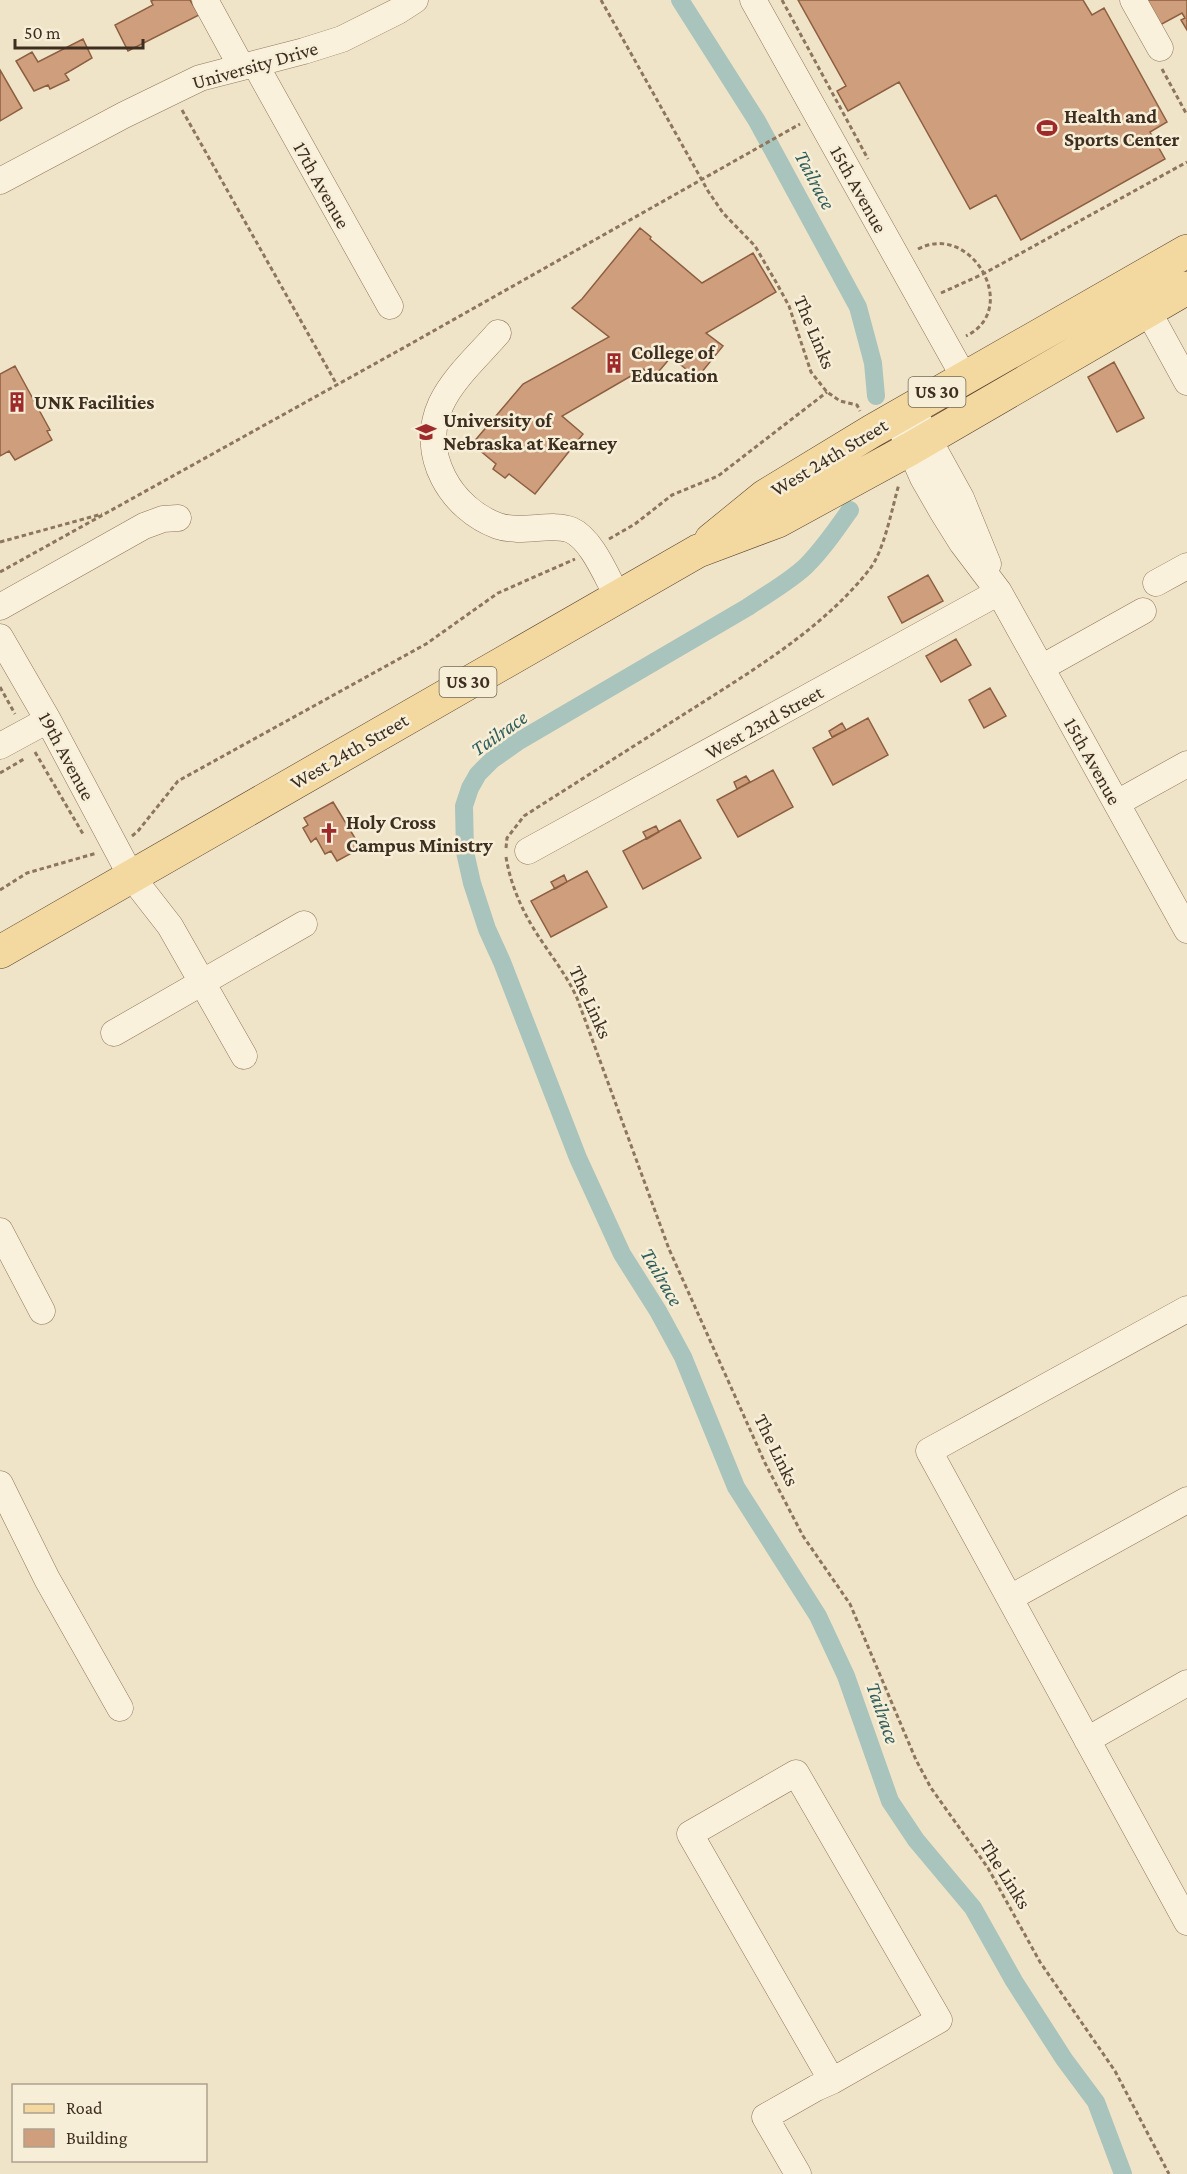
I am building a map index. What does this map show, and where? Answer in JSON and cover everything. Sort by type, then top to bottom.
[{"type":"main road","name":"West 24th Street","points":[[698,551],[741,513],[765,496],[893,418],[1187,251]]},
{"type":"main road","name":"West 24th Street","points":[[0,952],[698,551],[778,522],[1187,288]]},
{"type":"street","name":"17th Avenue","points":[[205,0],[248,65],[390,306]]},
{"type":"street","name":"University Drive","points":[[0,181],[200,78],[342,39],[415,0]]},
{"type":"street","name":"15th Avenue","points":[[753,0],[964,377]]},
{"type":"street","points":[[1133,0],[1160,48]]},
{"type":"street","points":[[1146,275],[1148,310],[1187,382]]},
{"type":"street","points":[[498,333],[451,388],[441,404],[435,420],[434,437],[440,472],[449,489],[461,504],[480,518],[501,527],[522,530],[554,528],[571,530],[592,548],[618,597]]},
{"type":"street","name":"15th Avenue","points":[[893,418],[923,478],[962,543],[999,592],[1187,930]]},
{"type":"street","points":[[0,608],[144,526],[163,519],[178,518]]},
{"type":"street","points":[[1156,583],[1187,566]]},
{"type":"street","name":"West 23rd Street","points":[[528,851],[999,592]]},
{"type":"street","points":[[1041,668],[1143,611]]},
{"type":"street","name":"19th Avenue","points":[[0,637],[48,720],[131,876],[170,926],[244,1056]]},
{"type":"street","points":[[0,746],[48,720]]},
{"type":"street","points":[[1117,803],[1187,764]]},
{"type":"street","points":[[114,1033],[304,924]]},
{"type":"street","points":[[0,1231],[42,1311]]},
{"type":"street","points":[[1187,1309],[929,1451],[1087,1740],[1177,1881],[1187,1922]]},
{"type":"street","points":[[0,1484],[47,1579],[120,1708]]},
{"type":"street","points":[[1010,1598],[1187,1500]]},
{"type":"street","points":[[1087,1740],[1187,1683]]},
{"type":"street","points":[[798,2174],[765,2117],[832,2081],[939,2020],[796,1773],[690,1834],[832,2081]]},
{"type":"path","name":"The Links","points":[[601,0],[701,179],[723,213],[755,246],[771,273],[789,306],[811,372],[827,392],[840,401],[893,418]]},
{"type":"path","points":[[178,104],[337,385]]},
{"type":"path","points":[[0,572],[792,128]]},
{"type":"path","points":[[941,292],[983,274],[1187,162]]},
{"type":"path","points":[[918,249],[925,245],[938,243],[959,247],[971,255],[983,274],[990,292],[990,309],[979,328],[965,336]]},
{"type":"path","points":[[0,890],[27,873],[116,848],[138,831],[178,781],[426,644],[498,593],[566,564],[635,524],[672,495],[718,476],[827,392]]},
{"type":"path","name":"The Links","points":[[909,449],[899,474],[899,483],[882,544],[871,569],[835,606],[785,648],[524,816],[507,838],[505,850],[514,890],[541,941],[565,974],[578,998],[669,1249],[745,1420],[803,1536],[850,1604],[916,1760],[931,1788],[988,1868],[1040,1962],[1114,2070],[1169,2174]]},
{"type":"path","points":[[0,542],[108,513]]},
{"type":"path","points":[[36,752],[88,844]]},
{"type":"building","points":[[190,0],[199,15],[128,51],[115,25],[153,5],[151,1]]},
{"type":"building","points":[[798,0],[1083,0],[1092,15],[1104,8],[1167,122],[1150,132],[1165,159],[1021,240],[996,195],[970,209],[899,82],[848,111],[837,91],[846,86]]},
{"type":"building","points":[[1146,0],[1187,0],[1187,30],[1181,20],[1185,18],[1182,13],[1160,25]]},
{"type":"building","points":[[83,39],[92,58],[65,74],[69,80],[50,89],[48,85],[34,91],[16,61],[32,52],[38,62]]},
{"type":"building","points":[[0,70],[22,108],[0,121]]},
{"type":"building","name":"College of Education","points":[[640,228],[702,283],[753,253],[776,292],[706,333],[723,346],[697,378],[671,357],[654,377],[643,369],[562,416],[583,434],[535,494],[509,474],[505,478],[493,469],[496,464],[472,444],[523,384],[609,337],[572,308]]},
{"type":"building","points":[[1114,362],[1144,418],[1117,432],[1088,377]]},
{"type":"building","name":"UNK Facilities","points":[[15,366],[50,430],[47,431],[52,440],[15,460],[9,451],[0,456],[0,374]]},
{"type":"building","points":[[928,575],[943,601],[902,623],[888,597]]},
{"type":"building","points":[[956,639],[971,665],[941,682],[926,656]]},
{"type":"building","points":[[990,688],[1006,716],[984,728],[969,700]]},
{"type":"building","points":[[868,718],[888,755],[833,785],[813,748]]},
{"type":"building","points":[[842,723],[846,730],[832,737],[829,731]]},
{"type":"building","points":[[773,770],[793,807],[738,837],[717,800]]},
{"type":"building","points":[[746,776],[750,782],[737,789],[734,782]]},
{"type":"building","name":"Holy Cross Campus Ministry","points":[[333,802],[361,848],[337,861],[331,851],[325,854],[316,838],[311,842],[303,828],[308,825],[304,818]]},
{"type":"building","points":[[680,820],[701,858],[643,889],[623,851]]},
{"type":"building","points":[[656,826],[659,832],[647,839],[643,832]]},
{"type":"building","points":[[587,871],[607,907],[551,937],[531,901]]},
{"type":"building","points":[[564,875],[567,882],[555,889],[551,882]]},
{"type":"waterway","name":"Tailrace","points":[[680,0],[757,121],[858,307],[873,363],[876,396]]},
{"type":"waterway","name":"Tailrace","points":[[850,510],[812,560],[785,583],[519,741],[492,760],[478,774],[464,806],[465,852],[487,929],[578,1158],[622,1254],[658,1311],[683,1357],[736,1487],[818,1616],[846,1676],[890,1801],[916,1840],[973,1908],[1014,1981],[1064,2059],[1096,2102],[1123,2174]]},
{"type":"place","name":"Health and Sports Center","points":[[1047,128]]},
{"type":"place","name":"College of Education","points":[[614,363]]},
{"type":"place","name":"UNK Facilities","points":[[17,402]]},
{"type":"place","name":"University of Nebraska at Kearney","points":[[426,432]]},
{"type":"place","name":"Holy Cross Campus Ministry","points":[[329,833]]}]
